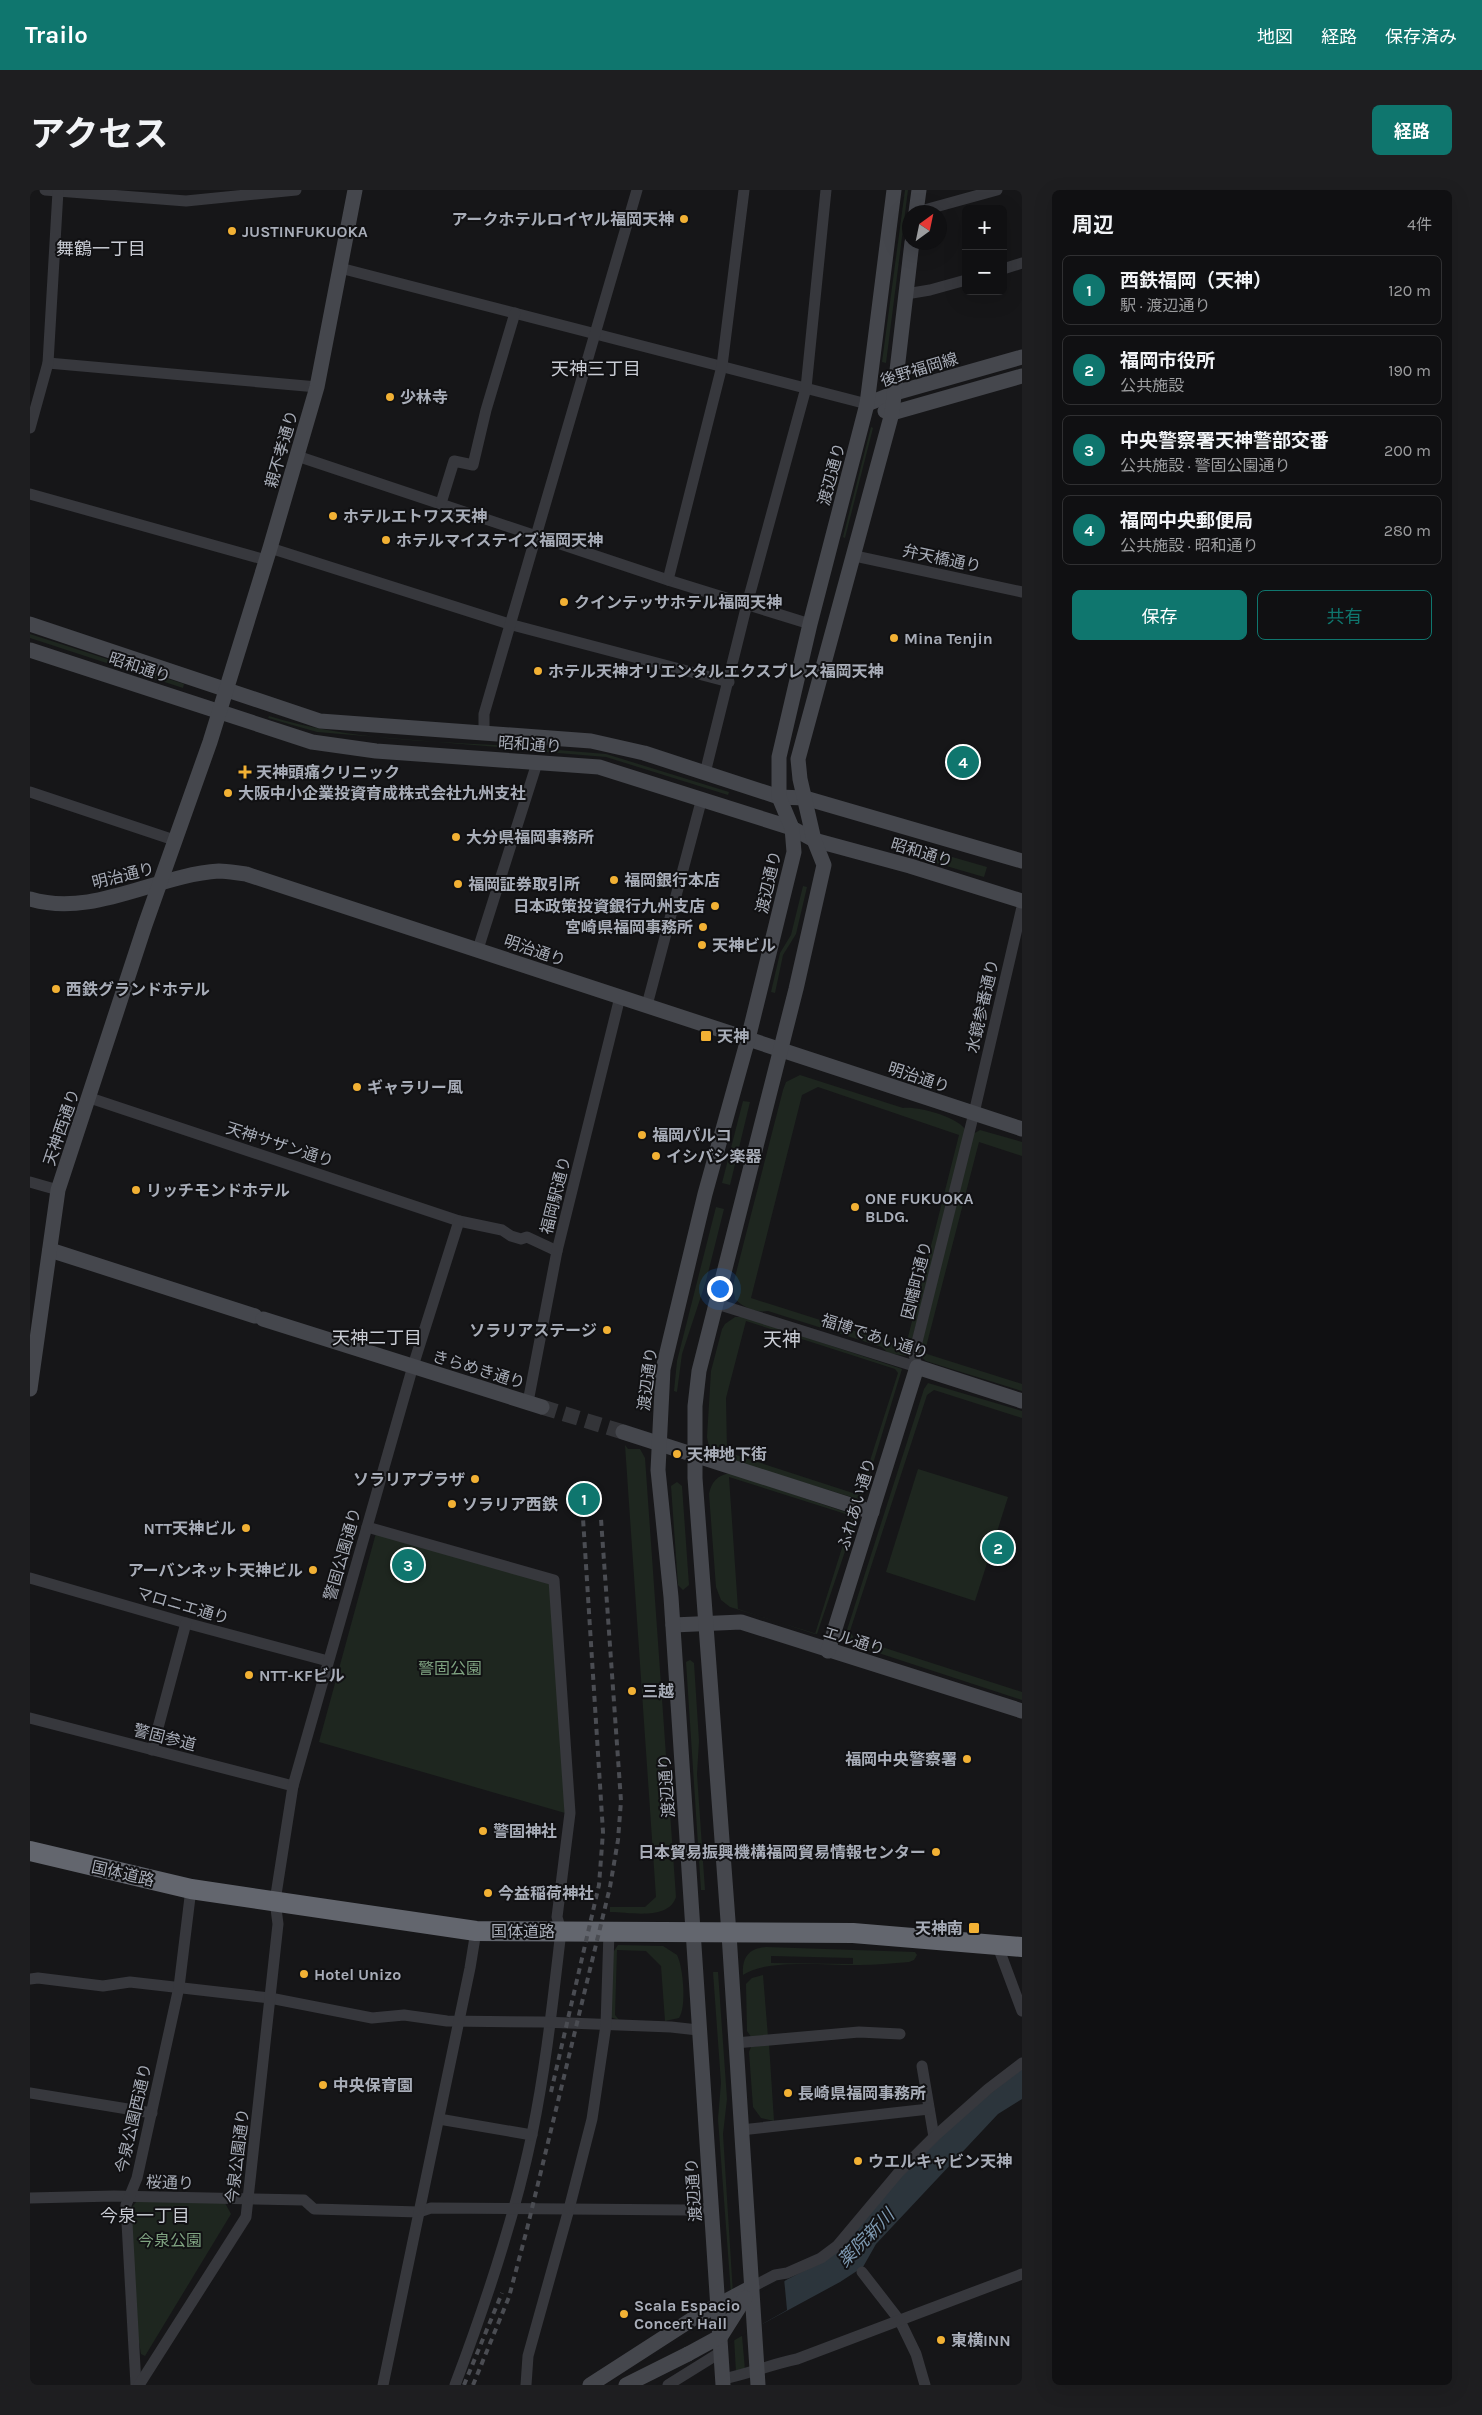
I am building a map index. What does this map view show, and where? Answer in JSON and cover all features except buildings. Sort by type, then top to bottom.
[{"type":"highway","name":"国体道路","points":[[30,1851],[191,1889],[476,1931],[853,1934],[1022,1947]]},
{"type":"street","points":[[45,190],[134,194],[186,201],[296,190]]},
{"type":"street","name":"親不孝通り","points":[[174,840],[220,712],[317,387],[355,190]]},
{"type":"street","points":[[484,734],[484,714],[509,624],[637,190]]},
{"type":"street","points":[[668,580],[722,366],[744,190]]},
{"type":"street","points":[[705,773],[747,604],[806,388],[826,190]]},
{"type":"street","name":"渡辺通り","points":[[723,2382],[698,2030],[694,1934],[673,1625],[658,1470],[663,1369],[706,1187],[748,1039],[794,852],[792,828],[779,797],[779,757],[810,624],[867,404],[894,190]]},
{"type":"street","points":[[917,205],[919,190]]},
{"type":"street","points":[[942,205],[997,190]]},
{"type":"street","points":[[30,428],[48,363],[58,191]]},
{"type":"street","points":[[757,2378],[750,2293],[729,1934],[694,1454],[695,1406],[699,1371],[780,1050],[824,865],[814,840],[800,779],[798,758],[855,556],[892,413],[911,250]]},
{"type":"street","points":[[1007,268],[1022,263]]},
{"type":"street","points":[[340,268],[867,404]]},
{"type":"street","points":[[906,294],[962,281]]},
{"type":"street","points":[[440,503],[454,461],[473,465],[486,410],[515,313]]},
{"type":"street","name":"後野福岡線","points":[[867,404],[895,393],[1022,357]]},
{"type":"street","points":[[48,363],[317,387]]},
{"type":"street","points":[[892,413],[1022,376]]},
{"type":"street","name":"後野福岡線","points":[[867,404],[892,413]]},
{"type":"street","points":[[297,456],[668,580],[810,624]]},
{"type":"street","points":[[30,494],[268,554],[509,624],[729,682]]},
{"type":"street","name":"弁天橋通り","points":[[855,556],[1022,592]]},
{"type":"street","name":"昭和通り","points":[[30,624],[320,721],[591,741],[644,752],[779,797],[805,798],[1022,862]]},
{"type":"street","name":"昭和通り","points":[[30,650],[312,742],[376,751],[599,767],[792,828],[814,840],[910,866],[1022,901]]},
{"type":"street","points":[[478,949],[538,763]]},
{"type":"street","points":[[30,792],[174,840]]},
{"type":"street","points":[[646,1005],[702,798]]},
{"type":"street","name":"天神西通り","points":[[30,1389],[36,1303],[50,1250],[58,1190],[174,840]]},
{"type":"street","name":"明治通り","points":[[30,899],[72,904],[220,871],[246,874],[1022,1130]]},
{"type":"street","name":"水鏡参番通り","points":[[974,1113],[1022,907]]},
{"type":"street","name":"福岡駅通り","points":[[535,1404],[557,1250],[620,997]]},
{"type":"street","name":"天神サザン通り","points":[[90,1098],[459,1221],[502,1230],[511,1236],[521,1239],[527,1237],[557,1250]]},
{"type":"street","name":"因幡町通り","points":[[917,1367],[914,1354],[974,1113]]},
{"type":"street","points":[[30,1182],[58,1190]]},
{"type":"street","name":"警固公園通り","points":[[275,1901],[293,1786],[413,1366],[459,1221]]},
{"type":"street","name":"きらめき通り","points":[[50,1250],[535,1404]]},
{"type":"street","name":"福博であい通り","points":[[717,1304],[1022,1401]]},
{"type":"street","name":"ふれあい通り","points":[[828,1651],[917,1367]]},
{"type":"street","points":[[623,1432],[872,1512]]},
{"type":"street","points":[[367,1527],[554,1580],[570,1813],[557,1917],[561,1931],[551,2022],[532,2135],[514,2209],[481,2316],[455,2385]]},
{"type":"street","name":"マロニエ通り","points":[[30,1578],[328,1661]]},
{"type":"street","name":"エル通り","points":[[673,1625],[741,1622],[1022,1711]]},
{"type":"street","points":[[152,1750],[186,1623]]},
{"type":"street","name":"警固参道","points":[[30,1718],[293,1786]]},
{"type":"street","name":"今泉公園西通り","points":[[138,2385],[126,2205],[137,2178],[179,1987],[191,1889]]},
{"type":"street","name":"今泉公園通り","points":[[138,2385],[246,2217],[250,2200],[278,1924],[275,1901]]},
{"type":"street","points":[[383,2385],[459,2022],[476,1931]]},
{"type":"street","points":[[526,2385],[528,2356],[570,2209],[592,2119],[606,2024],[609,1932]]},
{"type":"street","points":[[997,1944],[1020,1997],[1022,2010]]},
{"type":"street","points":[[30,1979],[38,1978],[103,1986],[130,1982],[179,1987],[270,1998],[372,2018],[404,2014],[459,2022],[469,2020],[551,2022],[698,2030]]},
{"type":"street","points":[[735,2043],[859,2032],[900,2034]]},
{"type":"street","points":[[590,2385],[719,2308],[750,2293],[775,2275],[787,2273],[822,2258],[837,2246],[898,2172],[988,2089],[1022,2063]]},
{"type":"street","points":[[922,2066],[934,2137]]},
{"type":"street","points":[[30,2093],[152,2113]]},
{"type":"street","points":[[741,2130],[929,2109]]},
{"type":"street","points":[[439,2118],[532,2135]]},
{"type":"street","name":"桜通り","points":[[30,2198],[128,2197],[304,2200],[314,2209],[344,2211],[419,2212],[431,2208],[712,2208]]},
{"type":"street","points":[[862,2272],[900,2321],[916,2354],[926,2385]]},
{"type":"street","points":[[723,2382],[757,2378],[780,2362],[797,2359],[1022,2274]]},
{"type":"street","points":[[668,2385],[721,2346],[750,2293]]},
{"type":"street","points":[[626,2385],[721,2346]]},
{"type":"green space","points":[[905,190],[908,190],[906,205],[903,205]]},
{"type":"green space","points":[[902,212],[902,237],[886,363],[882,362]]},
{"type":"green space","points":[[871,427],[873,428],[845,538],[843,537]]},
{"type":"green space","points":[[30,634],[184,684],[183,688],[30,638]]},
{"type":"green space","points":[[269,716],[328,730],[380,737],[317,732],[268,718]]},
{"type":"green space","points":[[430,741],[510,746],[510,748]]},
{"type":"green space","points":[[522,747],[606,754],[729,792],[728,795],[606,757],[522,750]]},
{"type":"green space","points":[[907,844],[987,867],[984,877],[905,854]]},
{"type":"green space","points":[[803,886],[807,887],[796,934],[783,955],[775,993],[771,992],[780,953],[791,935]]},
{"type":"green space","points":[[800,1075],[903,1108],[918,1109],[947,1117],[956,1121],[966,1131],[909,1352],[906,1356],[888,1353],[882,1347],[768,1311],[750,1309],[735,1299],[733,1286],[735,1277],[786,1082]],"holes":[[[818,1087],[959,1135],[906,1345],[902,1346],[751,1298],[802,1095]]]},
{"type":"green space","points":[[743,1101],[750,1102],[730,1185],[722,1183]]},
{"type":"green space","points":[[980,1130],[1022,1142],[1022,1156],[979,1142],[925,1351],[927,1354],[1022,1384],[1022,1391],[926,1361],[919,1355],[973,1134]]},
{"type":"green space","points":[[716,1207],[724,1209],[706,1281],[682,1354],[677,1392],[674,1391],[677,1361]]},
{"type":"green space","points":[[735,1317],[744,1317],[902,1369],[864,1493],[858,1499],[723,1458],[709,1447],[707,1437],[711,1371],[725,1324]],"holes":[[[746,1321],[895,1369],[898,1373],[859,1495],[727,1452],[726,1398]]]},
{"type":"green space","points":[[928,1383],[1022,1411],[1022,1418],[934,1390],[927,1395],[850,1631],[854,1638],[1022,1692],[1022,1700],[845,1642],[847,1630],[924,1389]]},
{"type":"green space","points":[[625,1445],[628,1449],[640,1449],[645,1458],[676,1897],[672,1905],[648,1914],[610,1912],[610,1907],[645,1907],[656,1897]]},
{"type":"green space","points":[[918,1469],[1008,1497],[975,1601],[886,1572]]},
{"type":"green space","points":[[730,1473],[857,1516],[817,1634],[815,1633],[852,1516],[729,1477],[738,1609],[772,1620],[730,1607],[721,1600],[716,1587],[709,1494],[711,1486],[716,1480],[722,1475]]},
{"type":"green space","points":[[677,1482],[682,1486],[689,1585],[683,1590],[678,1585],[671,1486]]},
{"type":"green space","name":"警固公園","points":[[376,1533],[552,1582],[565,1813],[319,1742]]},
{"type":"green space","points":[[690,1660],[694,1663],[699,1741],[697,1774],[705,1890],[701,1890],[686,1662]]},
{"type":"green space","points":[[618,1945],[663,1946],[677,1955],[683,1986],[683,2005],[679,2018],[665,2021],[661,1966],[646,1951],[617,1950],[615,2015],[619,2020],[610,2017],[612,1954]]},
{"type":"green space","points":[[760,1948],[915,1952],[917,1955],[914,1960],[909,1962],[865,1965],[798,1964],[767,1966],[743,1975],[747,1955]],"holes":[[[771,1956],[853,1958],[853,1964],[771,1963]]]},
{"type":"green space","points":[[713,1972],[718,1972],[727,2099],[723,2134],[733,2294],[731,2294],[718,2119],[721,2083]]},
{"type":"green space","points":[[763,1975],[768,2037],[752,2038],[747,2031],[746,1984],[752,1978]]},
{"type":"green space","points":[[769,2044],[774,2121],[761,2118],[753,2107],[749,2052],[751,2047]]},
{"type":"green space","name":"今泉公園","points":[[137,2201],[225,2203],[231,2214],[145,2356],[141,2354],[138,2336],[133,2280],[132,2207]]},
{"type":"green space","points":[[742,2336],[745,2370],[736,2373],[734,2337]]},
{"type":"water","name":"薬院新川","points":[[1022,2069],[1022,2099],[998,2114],[876,2244],[863,2267],[840,2282],[666,2376],[607,2385],[788,2279],[829,2258],[905,2172],[959,2118]]},
{"type":"pier","points":[[784,2278],[787,2310],[656,2385],[605,2385]]},
{"type":"tunnel","points":[[542,1407],[623,1432]]},
{"type":"railway","points":[[551,2092],[599,1885],[603,1832],[583,1518]]},
{"type":"railway","points":[[473,2385],[509,2297],[610,1887],[618,1840],[621,1801],[601,1519]]},
{"type":"railway","points":[[464,2385],[502,2293]]},
{"type":"place","name":"アークホテルロイヤル福岡天神","points":[[684,219]]},
{"type":"place","name":"JUSTINFUKUOKA","points":[[232,231]]},
{"type":"place","name":"少林寺","points":[[390,397]]},
{"type":"place","name":"ホテルエトワス天神","points":[[333,516]]},
{"type":"place","name":"ホテルマイステイズ福岡天神","points":[[386,540]]},
{"type":"place","name":"クインテッサホテル福岡天神","points":[[564,602]]},
{"type":"place","name":"Mina Tenjin","points":[[894,638]]},
{"type":"place","name":"ホテル天神オリエンタルエクスプレス福岡天神","points":[[538,671]]},
{"type":"place","name":"福岡中央郵便局","points":[[963,762]]},
{"type":"place","name":"天神頭痛クリニック","points":[[245,772]]},
{"type":"place","name":"大阪中小企業投資育成株式会社九州支社","points":[[228,793]]},
{"type":"place","name":"大分県福岡事務所","points":[[456,837]]},
{"type":"place","name":"福岡銀行本店","points":[[614,880]]},
{"type":"place","name":"福岡証券取引所","points":[[458,884]]},
{"type":"place","name":"日本政策投資銀行九州支店","points":[[715,906]]},
{"type":"place","name":"宮崎県福岡事務所","points":[[703,927]]},
{"type":"place","name":"天神ビル","points":[[702,945]]},
{"type":"place","name":"西鉄グランドホテル","points":[[56,989]]},
{"type":"place","name":"天神","points":[[706,1036]]},
{"type":"place","name":"ギャラリー風","points":[[357,1087]]},
{"type":"place","name":"福岡パルコ","points":[[642,1135]]},
{"type":"place","name":"イシバシ楽器","points":[[656,1156]]},
{"type":"place","name":"リッチモンドホテル","points":[[136,1190]]},
{"type":"place","name":"ONE FUKUOKA BLDG.","points":[[855,1207]]},
{"type":"place","name":"ソラリアステージ","points":[[607,1330]]},
{"type":"place","name":"天神地下街","points":[[677,1454]]},
{"type":"place","name":"ソラリアプラザ","points":[[475,1479]]},
{"type":"place","name":"西鉄福岡（天神）","points":[[584,1499]]},
{"type":"place","name":"ソラリア西鉄","points":[[452,1504]]},
{"type":"place","name":"NTT天神ビル","points":[[246,1528]]},
{"type":"place","name":"福岡市役所","points":[[998,1548]]},
{"type":"place","name":"中央警察署天神警部交番","points":[[408,1565]]},
{"type":"place","name":"アーバンネット天神ビル","points":[[313,1570]]},
{"type":"place","name":"NTT-KFビル","points":[[249,1675]]},
{"type":"place","name":"三越","points":[[632,1691]]},
{"type":"place","name":"福岡中央警察署","points":[[967,1759]]},
{"type":"place","name":"警固神社","points":[[483,1831]]},
{"type":"place","name":"日本貿易振興機構福岡貿易情報センター","points":[[936,1852]]},
{"type":"place","name":"今益稲荷神社","points":[[488,1893]]},
{"type":"place","name":"天神南","points":[[974,1928]]},
{"type":"place","name":"Hotel Unizo","points":[[304,1974]]},
{"type":"place","name":"中央保育園","points":[[323,2085]]},
{"type":"place","name":"長崎県福岡事務所","points":[[788,2093]]},
{"type":"place","name":"ウエルキャビン天神","points":[[858,2161]]},
{"type":"place","name":"Scala Espacio Concert Hall","points":[[624,2314]]},
{"type":"place","name":"東横INN","points":[[941,2340]]},
{"type":"district","name":"舞鶴一丁目","points":[[101,249]]},
{"type":"district","name":"天神三丁目","points":[[596,369]]},
{"type":"district","name":"天神二丁目","points":[[377,1338]]},
{"type":"district","name":"天神","points":[[782,1339]]},
{"type":"district","name":"今泉一丁目","points":[[145,2216]]}]
